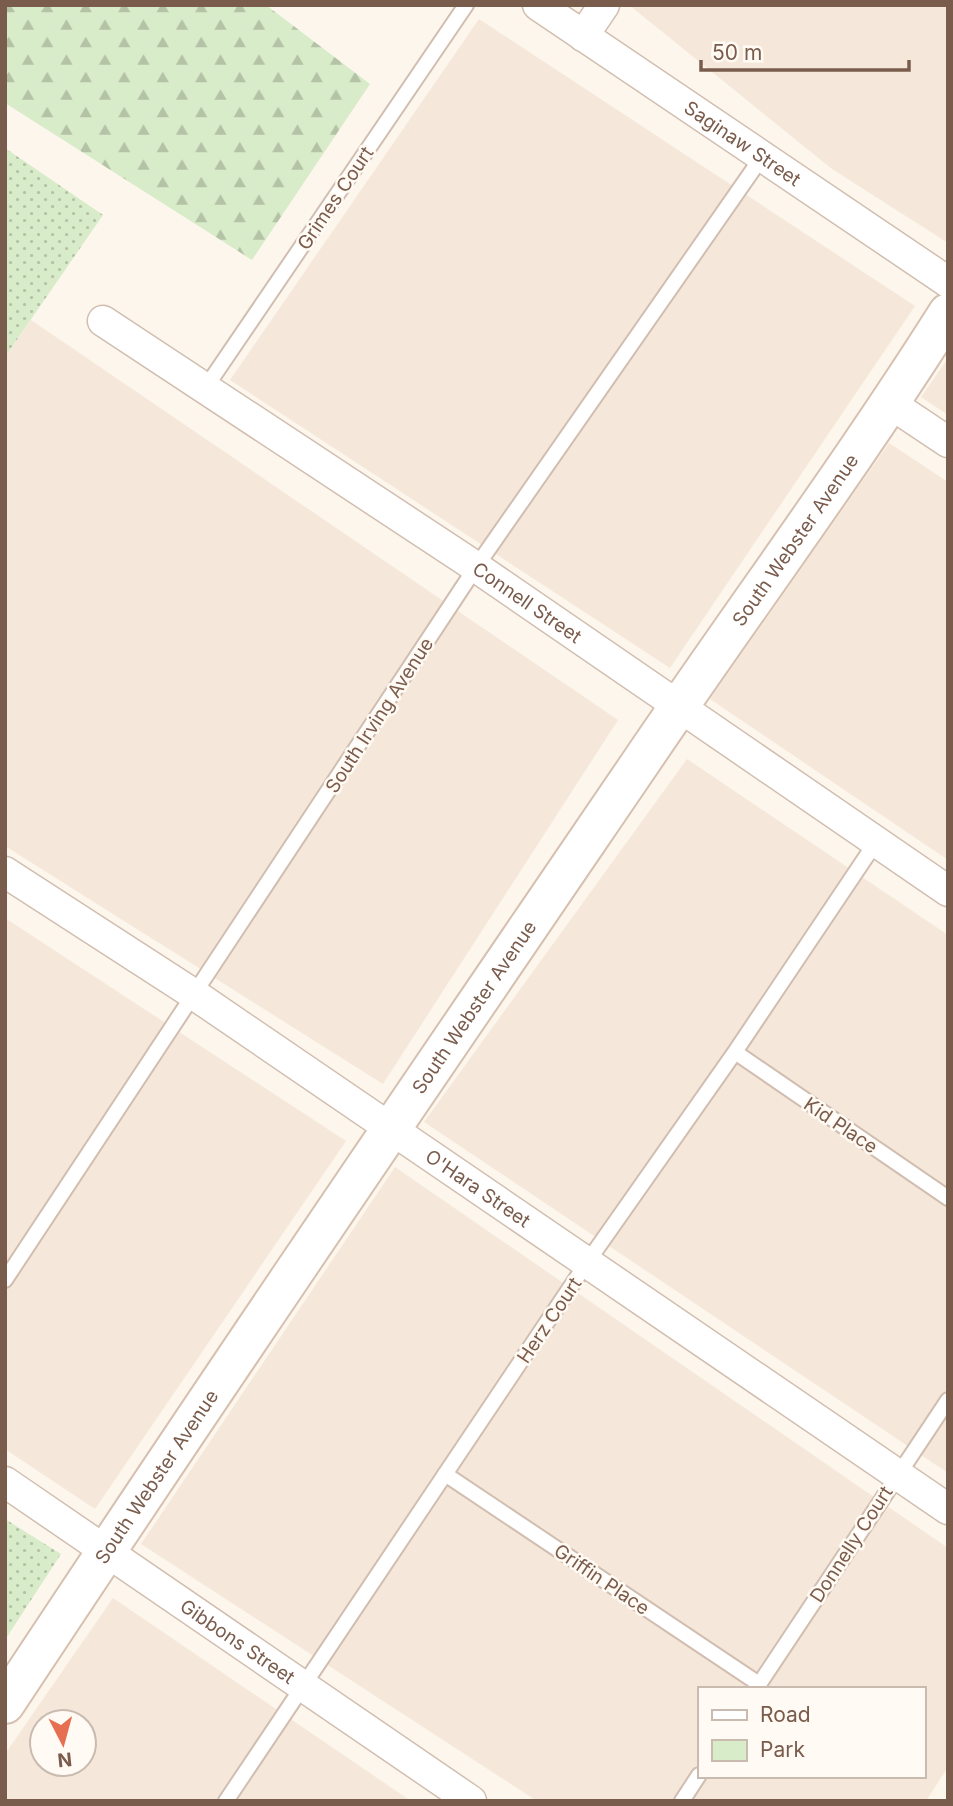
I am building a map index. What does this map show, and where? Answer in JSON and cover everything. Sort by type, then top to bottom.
[{"type":"street","name":"Saginaw Street","points":[[538,5],[948,282]]},
{"type":"street","points":[[583,36],[604,5]]},
{"type":"street","name":"South Webster Avenue","points":[[5,1704],[390,1129],[677,708],[891,404],[948,313]]},
{"type":"street","name":"Connell Street","points":[[103,321],[476,567],[677,708],[948,891]]},
{"type":"street","points":[[891,404],[948,442]]},
{"type":"street","name":"O'Hara Street","points":[[5,872],[195,995],[948,1509]]},
{"type":"street","name":"Gibbons Street","points":[[5,1482],[471,1801]]},
{"type":"lane","name":"Grimes Court","points":[[204,390],[466,5]]},
{"type":"lane","name":"South Irving Avenue","points":[[5,1280],[476,567],[762,157]]},
{"type":"lane","name":"Herz Court","points":[[226,1801],[586,1264],[735,1052],[876,842]]},
{"type":"lane","name":"Kid Place","points":[[735,1052],[948,1198]]},
{"type":"lane","name":"Donnelly Court","points":[[758,1687],[948,1400]]},
{"type":"lane","name":"Griffin Place","points":[[445,1474],[758,1687]]},
{"type":"lane","points":[[682,1801],[698,1777]]},
{"type":"shaded area","points":[[629,5],[948,5],[948,243],[832,169]]},
{"type":"shaded area","points":[[479,19],[915,306],[670,668],[230,380]]},
{"type":"shaded area","points":[[31,320],[618,720],[383,1084],[5,846],[5,357]]},
{"type":"shaded area","points":[[948,358],[948,415],[921,397]]},
{"type":"shaded area","points":[[889,443],[948,482],[948,860],[710,699]]},
{"type":"shaded area","points":[[687,759],[948,935],[948,1473],[424,1122]]},
{"type":"shaded area","points":[[5,918],[346,1141],[95,1509],[5,1449]]},
{"type":"shaded area","points":[[395,1167],[948,1548],[948,1767],[926,1801],[537,1801],[141,1544]]},
{"type":"shaded area","points":[[113,1598],[411,1801],[5,1801],[5,1754],[28,1721],[28,1778],[98,1778],[98,1708],[37,1708]]},
{"type":"green space","points":[[5,5],[266,5],[370,84],[252,260],[5,103]]},
{"type":"green space","points":[[5,148],[103,215],[5,357]]},
{"type":"green space","points":[[5,1519],[61,1554],[5,1640]]}]
